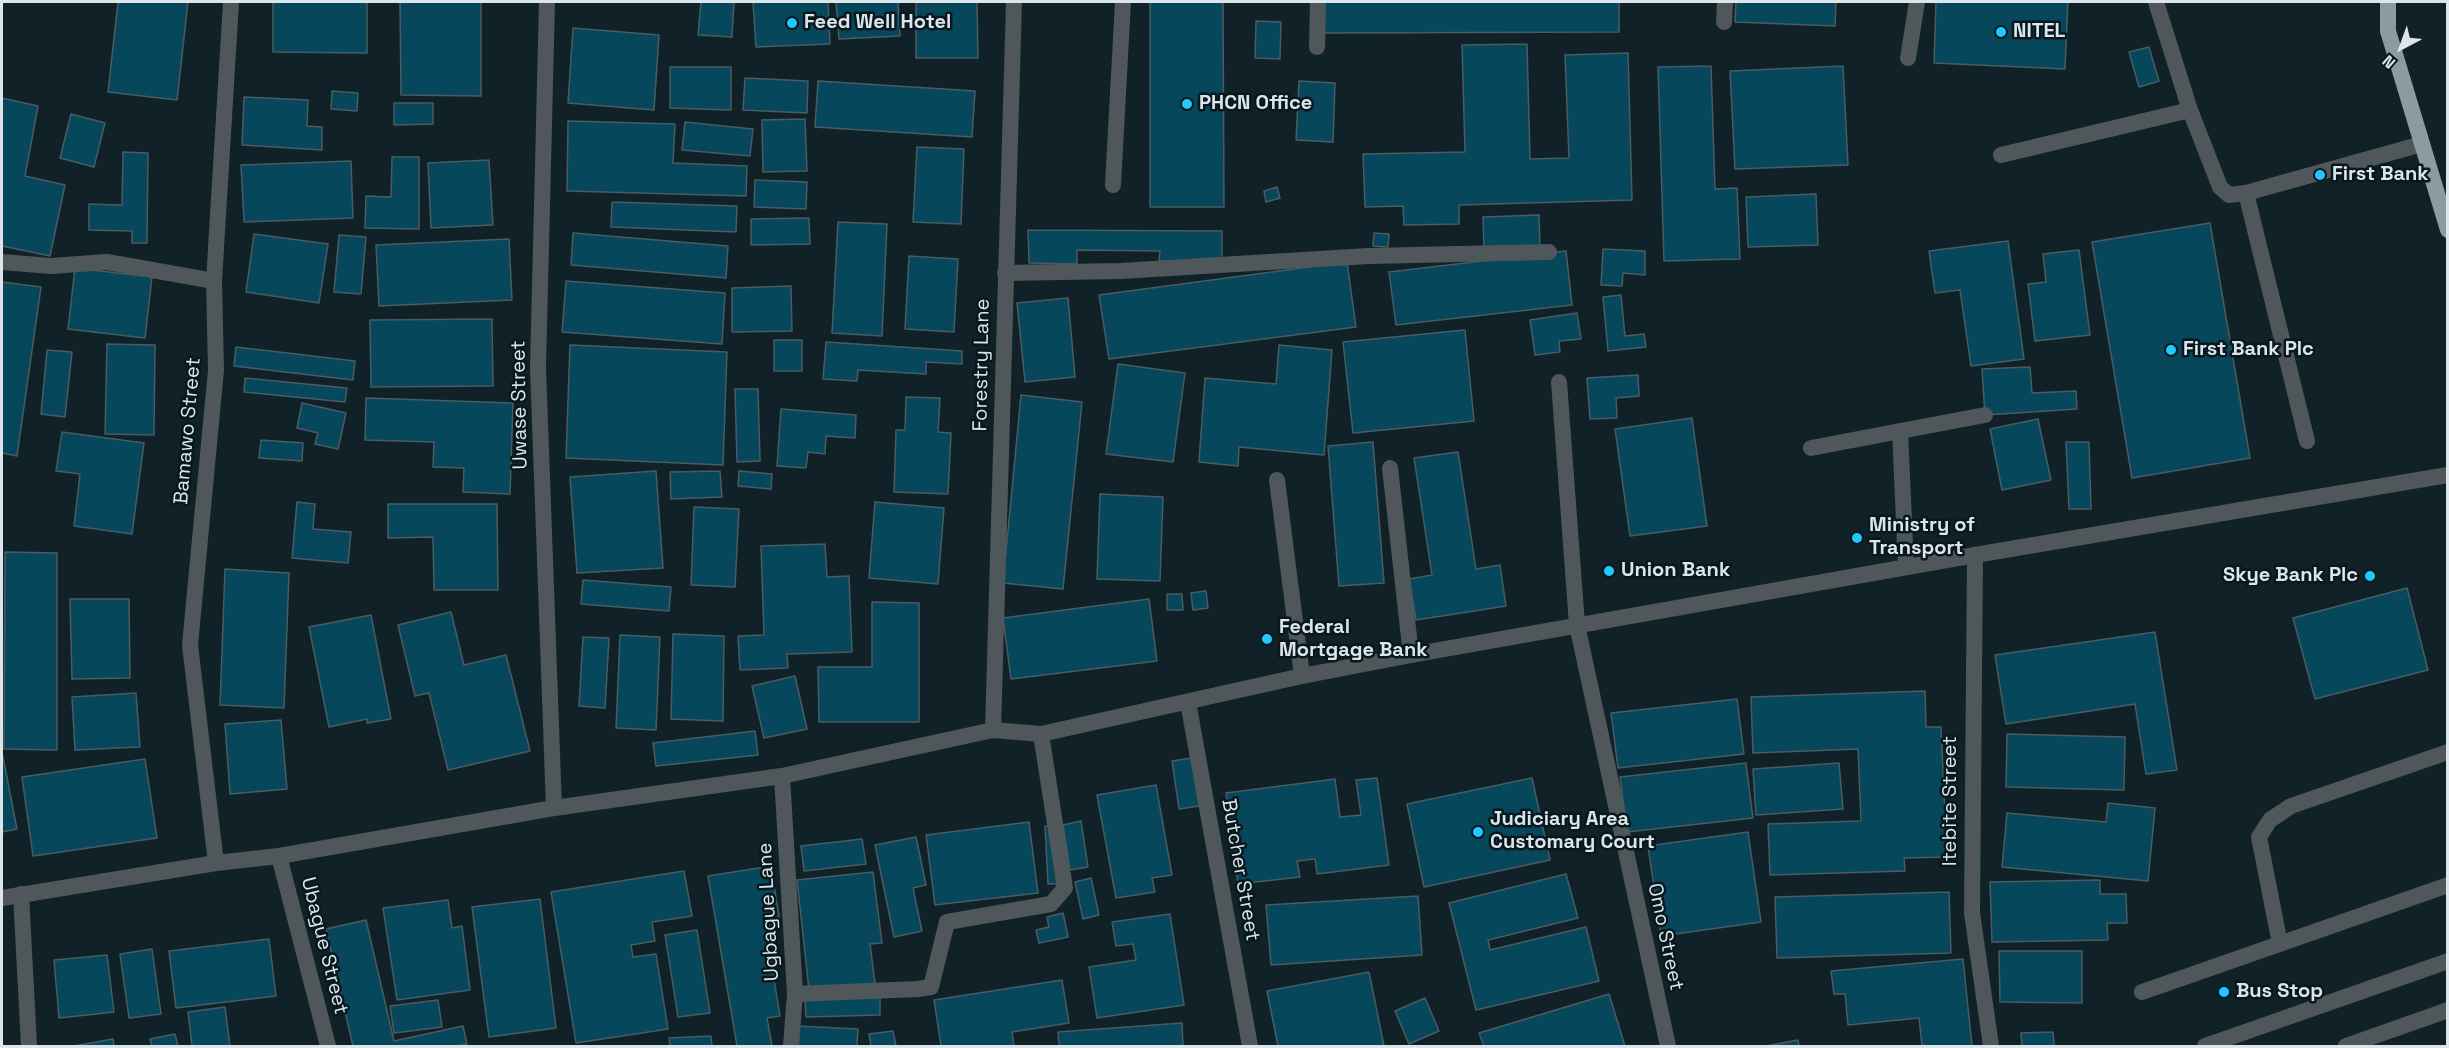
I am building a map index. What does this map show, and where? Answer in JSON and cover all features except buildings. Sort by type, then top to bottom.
[{"type":"highway","points":[[2388,2],[2388,31],[2448,230]]},
{"type":"street","name":"Bamawo Street","points":[[216,862],[190,645],[216,370],[214,281],[231,2]]},
{"type":"street","name":"Uwase Street","points":[[547,2],[538,367],[554,808]]},
{"type":"street","name":"Forestry Lane","points":[[993,729],[1014,2]]},
{"type":"street","points":[[1113,184],[1123,2]]},
{"type":"street","points":[[1317,47],[1318,2]]},
{"type":"street","points":[[1724,22],[1725,2]]},
{"type":"street","points":[[1908,58],[1917,2]]},
{"type":"street","points":[[2156,2],[2190,110],[2220,187],[2229,195],[2246,193],[2422,144]]},
{"type":"street","points":[[2001,155],[2190,110]]},
{"type":"street","points":[[2246,193],[2307,441]]},
{"type":"street","points":[[1005,273],[1120,272],[1369,256],[1549,252]]},
{"type":"street","points":[[2,262],[51,266],[107,262],[214,281]]},
{"type":"street","name":"Omo Street","points":[[1559,382],[1577,625],[1668,1047]]},
{"type":"street","points":[[1811,448],[1985,415]]},
{"type":"street","points":[[1900,431],[1906,567]]},
{"type":"street","points":[[1390,468],[1411,655]]},
{"type":"street","points":[[2,898],[216,862],[279,856],[554,808],[782,776],[993,729],[1041,734],[1302,676],[1411,655],[1975,555],[2448,475]]},
{"type":"street","points":[[1277,480],[1302,676]]},
{"type":"street","name":"Itebite Street","points":[[1975,555],[1972,913],[1990,1047]]},
{"type":"street","name":"Butcher Street","points":[[1188,702],[1250,1047]]},
{"type":"street","points":[[795,994],[932,987],[946,922],[1052,904],[1065,888],[1041,734]]},
{"type":"street","points":[[2280,944],[2259,837],[2270,820],[2291,806],[2448,752]]},
{"type":"street","name":"Ugbague Lane","points":[[782,776],[795,994],[791,1047]]},
{"type":"street","name":"Ubague Street","points":[[279,856],[328,1047]]},
{"type":"street","points":[[2142,992],[2448,885]]},
{"type":"street","points":[[21,894],[29,1047]]},
{"type":"street","points":[[2205,1047],[2448,961]]},
{"type":"street","points":[[2346,1047],[2448,1010]]},
{"type":"place","name":"Feed Well Hotel","points":[[792,23]]},
{"type":"place","name":"NITEL","points":[[2001,32]]},
{"type":"place","name":"PHCN Office","points":[[1187,104]]},
{"type":"place","name":"First Bank","points":[[2320,175]]},
{"type":"place","name":"First Bank Plc","points":[[2171,350]]},
{"type":"place","name":"Ministry of Transport","points":[[1857,538]]},
{"type":"place","name":"Union Bank","points":[[1609,571]]},
{"type":"place","name":"Skye Bank Plc","points":[[2370,576]]},
{"type":"place","name":"Federal Mortgage Bank","points":[[1267,639]]},
{"type":"place","name":"Judiciary Area Customary Court","points":[[1478,832]]},
{"type":"place","name":"Bus Stop","points":[[2224,992]]}]
